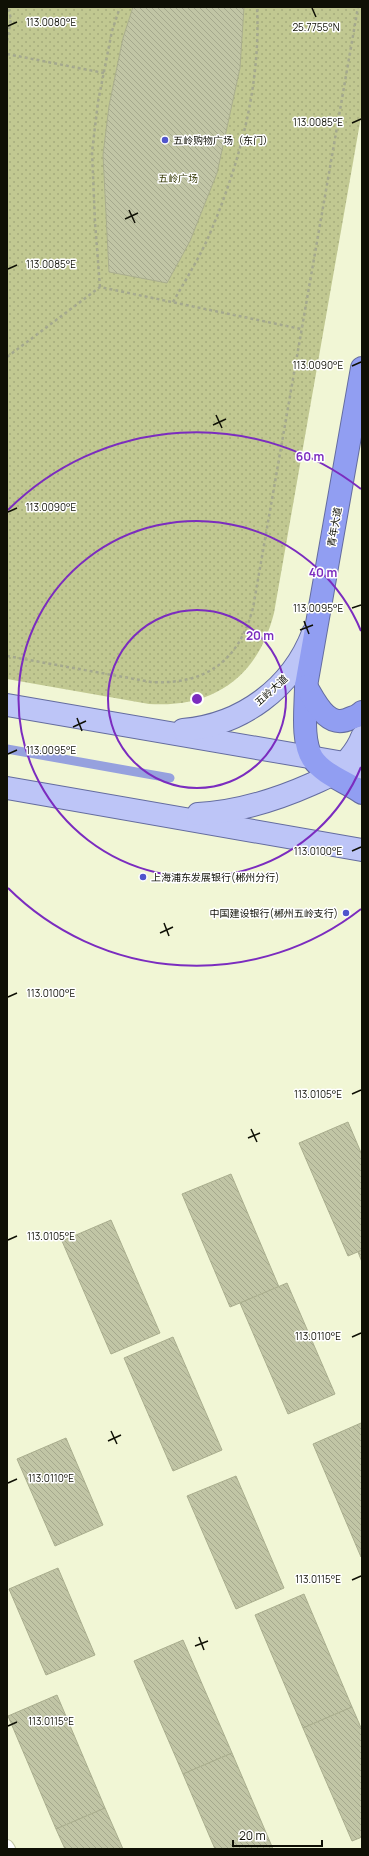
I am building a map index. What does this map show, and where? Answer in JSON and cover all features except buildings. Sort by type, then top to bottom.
[{"type":"highway","name":"青年大道","points":[[313,759],[307,743],[306,686],[362,368]]},
{"type":"highway","points":[[306,686],[318,706],[330,719],[344,722],[362,712]]},
{"type":"highway","points":[[313,759],[346,769],[362,793]]},
{"type":"main road","name":"五岭大道","points":[[150,729],[174,731],[197,729],[220,723],[242,714],[262,701],[280,685],[296,666],[308,644],[317,621],[322,597]]},
{"type":"main road","name":"五岭大道","points":[[7,705],[150,729],[313,759]]},
{"type":"main road","points":[[144,812],[186,815],[215,813],[245,807],[283,796],[346,769],[362,737]]},
{"type":"main road","points":[[7,788],[362,850]]},
{"type":"path","points":[[7,41],[11,19],[8,7]]},
{"type":"path","points":[[100,287],[92,152],[98,102],[112,31],[120,7]]},
{"type":"path","points":[[173,302],[208,238],[231,174],[246,125],[256,70],[257,7]]},
{"type":"path","points":[[7,656],[152,682],[168,683],[185,681],[216,667],[229,656],[241,642],[253,608],[358,7]]},
{"type":"path","points":[[7,54],[104,73]]},
{"type":"path","points":[[7,357],[100,287],[301,329]]},
{"type":"green space","name":"五岭广场","points":[[7,7],[362,7],[362,111],[274,613],[267,635],[257,654],[245,671],[230,684],[213,694],[194,700],[173,704],[149,704],[7,679]]},
{"type":"waterway","points":[[7,749],[170,778]]},
{"type":"place","name":"五岭购物广场（东门）","points":[[165,140]]},
{"type":"place","name":"上海浦东发展银行(郴州分行)","points":[[143,877]]},
{"type":"place","name":"中国建设银行(郴州五岭支行)","points":[[346,913]]}]
